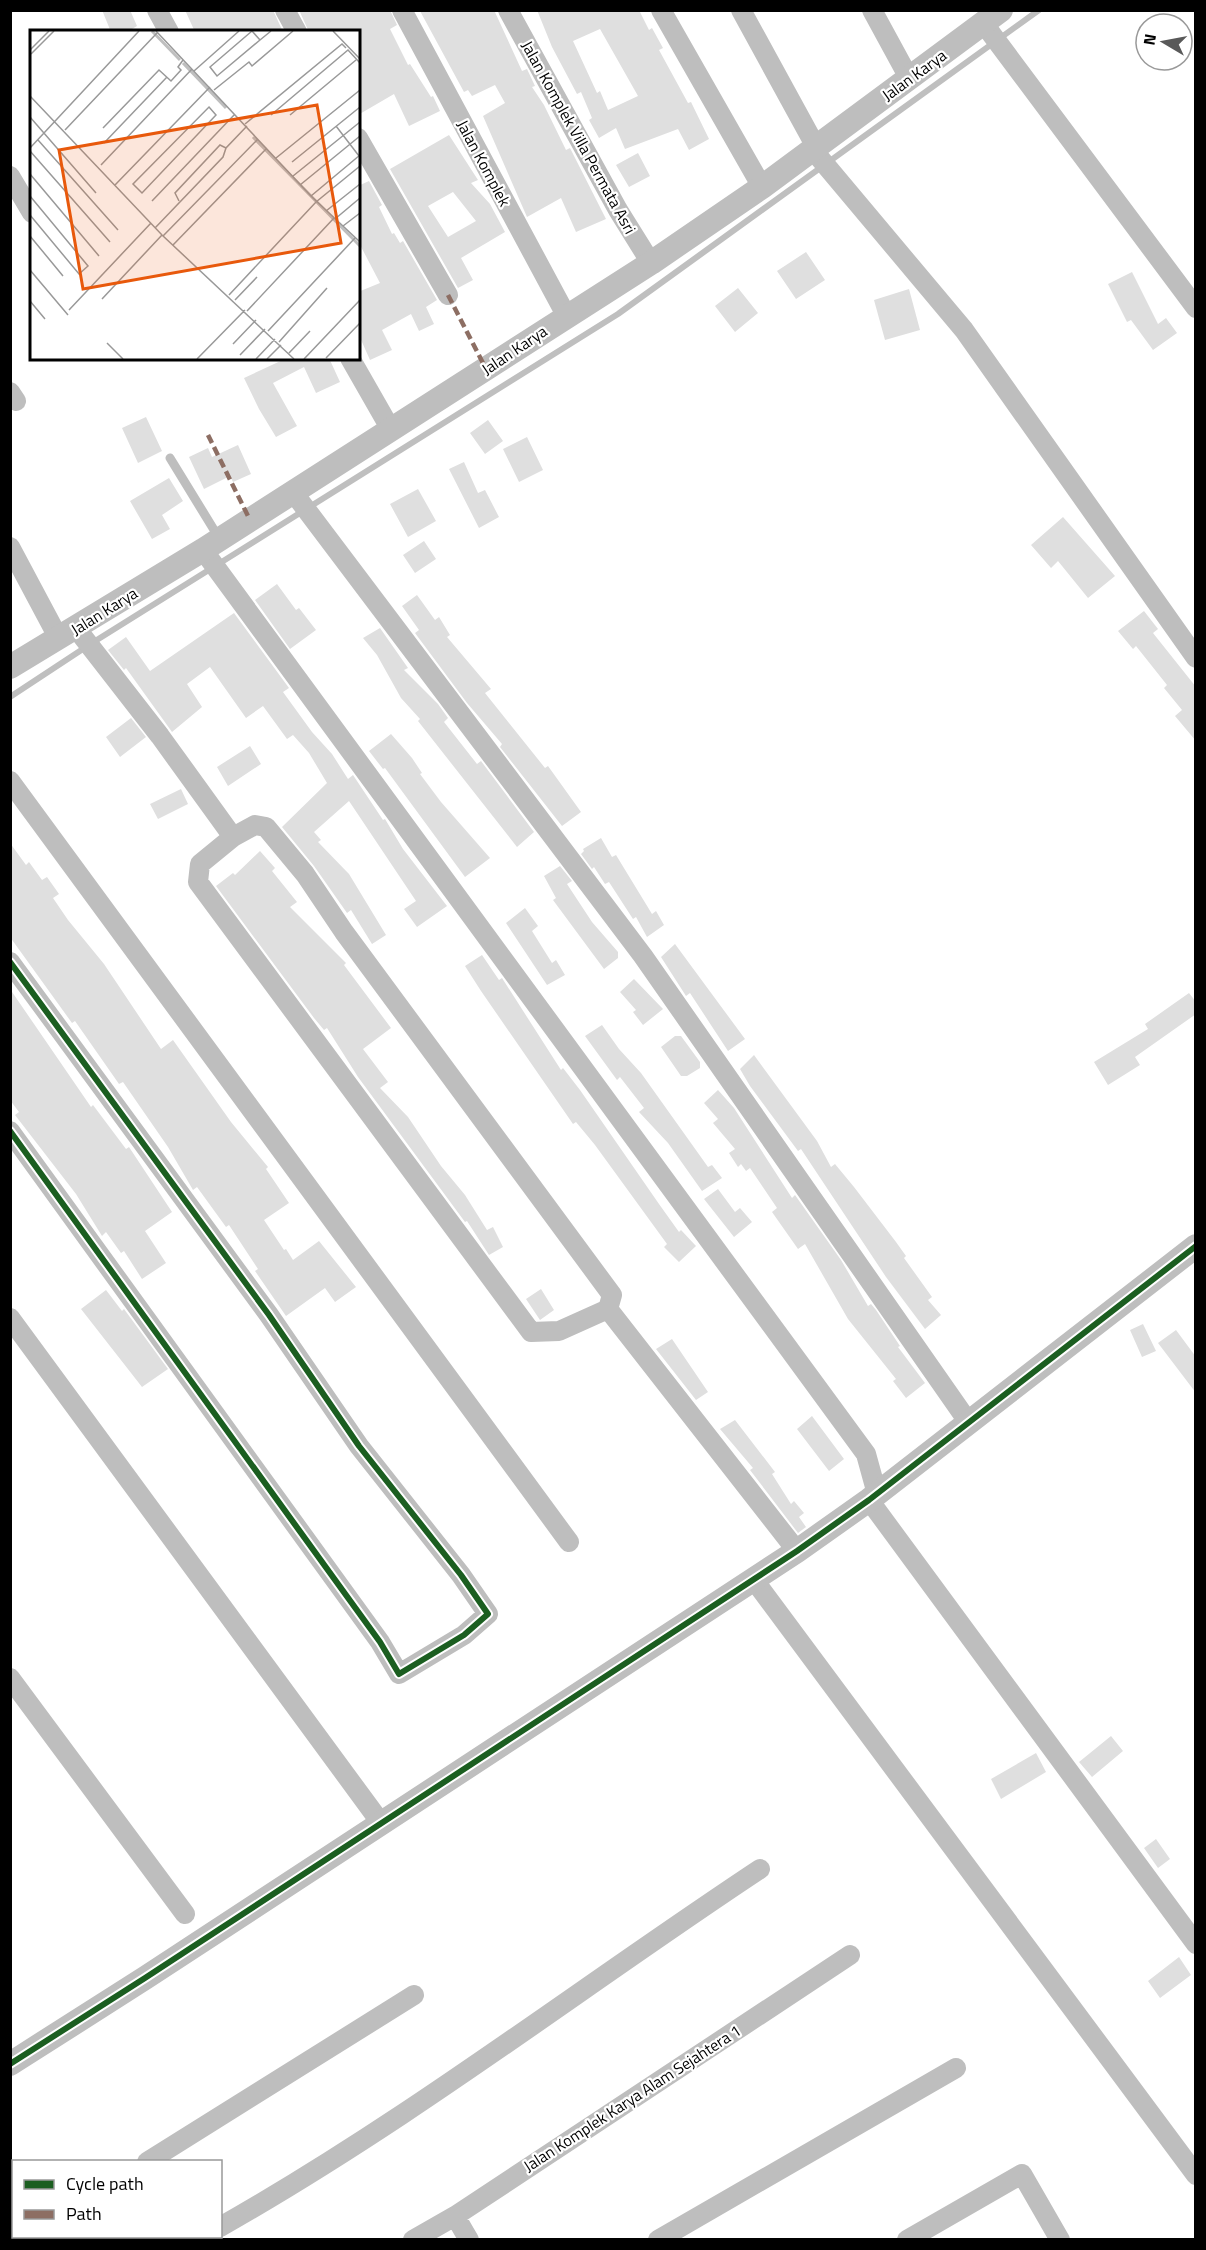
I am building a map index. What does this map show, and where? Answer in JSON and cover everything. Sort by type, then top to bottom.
[{"type":"street","points":[[157,10],[168,30]]},
{"type":"street","points":[[285,10],[296,30]]},
{"type":"street","name":"Jalan Komplek","points":[[402,10],[566,315]]},
{"type":"street","name":"Jalan Komplek Villa Permata Asri","points":[[508,10],[618,210],[651,262]]},
{"type":"street","points":[[661,10],[762,187]]},
{"type":"street","points":[[741,10],[817,152],[839,182],[964,330],[1196,658]]},
{"type":"street","points":[[872,10],[909,78]]},
{"type":"street","points":[[990,20],[1012,60],[1196,308]]},
{"type":"street","name":"Jalan Karya","points":[[10,667],[78,638],[210,548],[297,496],[390,428],[486,369],[817,152],[909,78],[990,20]]},
{"type":"street","points":[[360,141],[448,295]]},
{"type":"street","points":[[10,176],[30,210]]},
{"type":"street","points":[[351,360],[390,428]]},
{"type":"street","points":[[297,496],[643,956],[969,1423]]},
{"type":"street","points":[[10,547],[78,638],[160,736],[233,837]]},
{"type":"street","points":[[210,548],[219,574],[866,1455],[873,1497],[1196,1944]]},
{"type":"street","points":[[10,781],[569,1542]]},
{"type":"street","points":[[255,825],[266,827],[305,874],[344,932],[612,1295],[608,1310],[559,1331],[531,1332],[198,882],[200,864],[233,837],[255,825]]},
{"type":"street","points":[[10,962],[269,1315],[359,1446],[461,1575],[488,1614],[464,1635],[399,1674],[380,1642],[10,1131]]},
{"type":"street","points":[[10,2064],[797,1551],[873,1497],[1196,1246]]},
{"type":"street","points":[[608,1310],[797,1551]]},
{"type":"street","points":[[10,1318],[381,1823]]},
{"type":"street","points":[[754,1580],[1196,2175]]},
{"type":"street","points":[[10,1678],[185,1914]]},
{"type":"street","points":[[222,2226],[307,2178],[406,2113],[760,1869]]},
{"type":"street","name":"Jalan Komplek Karya Alam Sejahtera 1","points":[[413,2240],[455,2216],[850,1955]]},
{"type":"street","points":[[150,2160],[414,1995]]},
{"type":"street","points":[[658,2240],[956,2068]]},
{"type":"street","points":[[907,2240],[1022,2174],[1060,2240]]},
{"type":"street","points":[[455,2216],[469,2240]]},
{"type":"lane","points":[[170,458],[210,548]]},
{"type":"building","points":[[102,10],[130,10],[137,26],[130,30],[110,30]]},
{"type":"building","points":[[185,10],[273,10],[282,30],[194,30]]},
{"type":"building","points":[[299,10],[390,10],[397,25],[390,29],[408,65],[410,64],[431,97],[433,96],[440,111],[409,126],[394,94],[360,114],[360,30],[308,30]]},
{"type":"building","points":[[416,10],[494,10],[522,71],[527,69],[535,86],[532,87],[544,105],[566,150],[570,148],[606,219],[576,232],[561,198],[527,217],[483,116],[505,103],[495,85],[472,96],[468,90],[464,92],[420,11]]},
{"type":"building","points":[[537,10],[639,10],[649,30],[652,28],[663,48],[659,50],[688,103],[691,102],[709,139],[689,150],[678,129],[625,149],[616,128],[599,138],[589,120],[592,118],[581,92],[577,94],[552,47]],"holes":[[[600,29],[638,96],[608,110],[600,91],[597,93],[573,41]]]},
{"type":"building","points":[[449,135],[478,180],[471,183],[490,204],[505,232],[461,258],[473,280],[458,288],[390,169]],"holes":[[[453,192],[476,221],[448,237],[428,206]]]},
{"type":"building","points":[[638,153],[650,176],[629,187],[616,165]]},
{"type":"building","points":[[369,181],[382,205],[379,207],[392,234],[394,233],[400,243],[403,241],[437,300],[426,307],[434,324],[419,331],[411,314],[382,330],[392,350],[370,360],[360,338],[360,291],[380,283],[360,245],[360,185]]},
{"type":"building","points":[[806,252],[825,280],[796,299],[777,271]]},
{"type":"building","points":[[1132,272],[1158,324],[1166,318],[1177,333],[1153,350],[1131,320],[1127,322],[1108,284]]},
{"type":"building","points":[[738,288],[758,313],[735,332],[715,306]]},
{"type":"building","points":[[909,289],[920,330],[885,340],[874,300]]},
{"type":"building","points":[[283,360],[330,360],[340,382],[316,393],[304,367],[273,383],[297,426],[276,437],[244,378]]},
{"type":"building","points":[[146,417],[162,451],[138,463],[122,428]]},
{"type":"building","points":[[488,420],[503,441],[485,454],[470,433]]},
{"type":"building","points":[[527,437],[543,470],[519,482],[503,449]]},
{"type":"building","points":[[238,445],[251,474],[233,482],[230,476],[204,489],[189,457],[208,448],[212,457]]},
{"type":"building","points":[[464,462],[478,493],[485,490],[499,517],[479,528],[449,469]]},
{"type":"building","points":[[169,478],[183,501],[162,515],[170,529],[152,539],[130,501]]},
{"type":"building","points":[[418,489],[436,521],[408,537],[390,504]]},
{"type":"building","points":[[1063,517],[1115,576],[1088,598],[1058,561],[1051,568],[1031,545]]},
{"type":"building","points":[[424,541],[436,559],[415,573],[403,555]]},
{"type":"building","points":[[277,584],[296,610],[299,608],[316,630],[290,649],[255,600]]},
{"type":"building","points":[[417,595],[435,620],[439,617],[450,635],[447,637],[491,689],[485,693],[545,768],[548,766],[581,812],[562,826],[500,747],[502,744],[467,703],[415,633],[419,630],[402,606]]},
{"type":"building","points":[[1144,611],[1158,629],[1153,633],[1196,687],[1196,741],[1175,716],[1182,710],[1164,688],[1167,685],[1136,646],[1133,649],[1118,631]]},
{"type":"building","points":[[234,613],[289,688],[283,692],[312,732],[332,754],[348,779],[353,775],[383,820],[385,819],[403,849],[447,906],[417,927],[404,909],[416,901],[349,801],[314,832],[321,840],[318,842],[349,874],[386,935],[372,944],[351,910],[347,913],[314,866],[282,827],[327,783],[309,753],[293,735],[287,739],[263,706],[246,718],[210,667],[187,684],[202,707],[172,732],[126,668],[124,670],[108,650],[126,637],[150,671]]},
{"type":"building","points":[[380,628],[408,668],[404,670],[438,704],[448,718],[444,722],[477,764],[481,761],[534,832],[517,847],[418,721],[420,719],[401,698],[377,655],[363,638]]},
{"type":"building","points":[[131,718],[146,737],[120,757],[106,737]]},
{"type":"building","points":[[391,734],[412,758],[422,773],[420,774],[441,802],[490,858],[465,877],[385,768],[383,769],[369,751]]},
{"type":"building","points":[[250,746],[261,764],[228,786],[217,767]]},
{"type":"building","points":[[181,789],[188,804],[158,819],[150,804]]},
{"type":"building","points":[[601,838],[612,857],[616,855],[652,914],[656,911],[664,925],[647,937],[636,917],[633,919],[609,882],[605,884],[594,867],[592,869],[581,854],[583,849]]},
{"type":"building","points":[[10,843],[26,865],[29,862],[42,880],[47,877],[59,894],[53,898],[104,964],[161,1049],[173,1040],[231,1122],[268,1167],[266,1169],[289,1203],[264,1220],[284,1250],[286,1249],[293,1260],[319,1241],[356,1287],[335,1302],[325,1288],[286,1316],[255,1271],[258,1269],[229,1225],[226,1227],[197,1187],[193,1190],[168,1147],[123,1082],[119,1084],[75,1021],[72,1023],[10,937]]},
{"type":"building","points":[[260,851],[275,868],[272,871],[297,902],[290,907],[346,963],[344,965],[391,1028],[363,1049],[388,1082],[380,1088],[408,1117],[441,1166],[465,1195],[487,1230],[493,1227],[503,1247],[489,1255],[467,1221],[465,1222],[358,1077],[327,1028],[324,1030],[314,1018],[216,886],[233,873],[235,875]]},
{"type":"building","points":[[560,866],[572,881],[567,884],[592,922],[618,952],[618,958],[604,969],[553,900],[556,898],[544,876]]},
{"type":"building","points":[[525,908],[538,926],[532,931],[552,963],[556,960],[565,975],[547,985],[506,923]]},
{"type":"building","points":[[675,944],[745,1039],[728,1051],[690,993],[686,996],[661,957]]},
{"type":"building","points":[[482,955],[499,980],[502,978],[561,1070],[563,1068],[580,1090],[679,1232],[681,1230],[696,1246],[679,1262],[664,1247],[667,1244],[595,1145],[576,1122],[573,1124],[481,991],[465,966]]},
{"type":"building","points":[[634,979],[663,1009],[643,1025],[633,1012],[636,1010],[620,992]]},
{"type":"building","points":[[10,989],[91,1107],[93,1105],[126,1149],[129,1147],[172,1212],[145,1231],[166,1263],[142,1279],[124,1251],[121,1253],[106,1232],[102,1236],[76,1194],[15,1115],[19,1112],[10,1100]]},
{"type":"building","points":[[1189,993],[1196,1002],[1196,1014],[1135,1057],[1140,1065],[1108,1085],[1094,1062],[1148,1029],[1145,1024]]},
{"type":"building","points":[[602,1025],[619,1049],[641,1073],[708,1167],[712,1165],[722,1178],[702,1191],[668,1143],[639,1112],[644,1108],[620,1077],[617,1080],[585,1036]]},
{"type":"building","points":[[675,1036],[681,1036],[700,1062],[700,1068],[687,1076],[681,1076],[661,1047]]},
{"type":"building","points":[[754,1055],[817,1141],[831,1167],[835,1164],[854,1187],[906,1256],[904,1258],[932,1297],[928,1300],[941,1315],[925,1329],[886,1277],[801,1149],[798,1151],[750,1086],[740,1069]]},
{"type":"building","points":[[718,1090],[734,1108],[792,1198],[795,1195],[841,1260],[868,1306],[871,1304],[876,1310],[900,1346],[898,1347],[925,1383],[906,1398],[893,1381],[896,1379],[848,1319],[805,1244],[798,1249],[772,1212],[777,1208],[750,1168],[746,1171],[741,1164],[738,1167],[729,1153],[735,1149],[713,1123],[718,1119],[704,1103]]},
{"type":"building","points":[[718,1189],[735,1212],[740,1208],[752,1222],[734,1237],[704,1199]]},
{"type":"building","points":[[541,1289],[554,1310],[540,1320],[526,1299]]},
{"type":"building","points":[[106,1290],[122,1311],[124,1309],[168,1369],[142,1387],[81,1309]]},
{"type":"building","points":[[1143,1324],[1156,1351],[1142,1357],[1130,1330]]},
{"type":"building","points":[[1176,1330],[1196,1357],[1196,1393],[1158,1343]]},
{"type":"building","points":[[672,1339],[708,1392],[696,1400],[656,1349]]},
{"type":"building","points":[[812,1416],[844,1459],[829,1471],[797,1429]]},
{"type":"building","points":[[735,1420],[775,1472],[772,1474],[791,1504],[794,1501],[804,1513],[799,1517],[806,1527],[798,1533],[750,1470],[753,1468],[720,1429]]},
{"type":"building","points":[[1111,1736],[1123,1751],[1092,1777],[1079,1762]]},
{"type":"building","points":[[1036,1753],[1046,1772],[1001,1799],[991,1779]]},
{"type":"building","points":[[1156,1839],[1170,1859],[1158,1868],[1144,1848]]},
{"type":"building","points":[[1179,1957],[1191,1975],[1160,1998],[1148,1981]]},
{"type":"waterway","points":[[10,697],[92,643],[618,314],[1039,10]]},
{"type":"marked path","points":[[448,295],[486,369]]},
{"type":"marked path","points":[[208,435],[249,518]]},
{"type":"cycle path","points":[[10,962],[269,1315],[359,1446],[461,1575],[488,1614],[464,1635],[399,1674],[380,1642],[10,1131]]},
{"type":"cycle path","points":[[10,2064],[797,1551],[869,1500],[1196,1246]]}]
